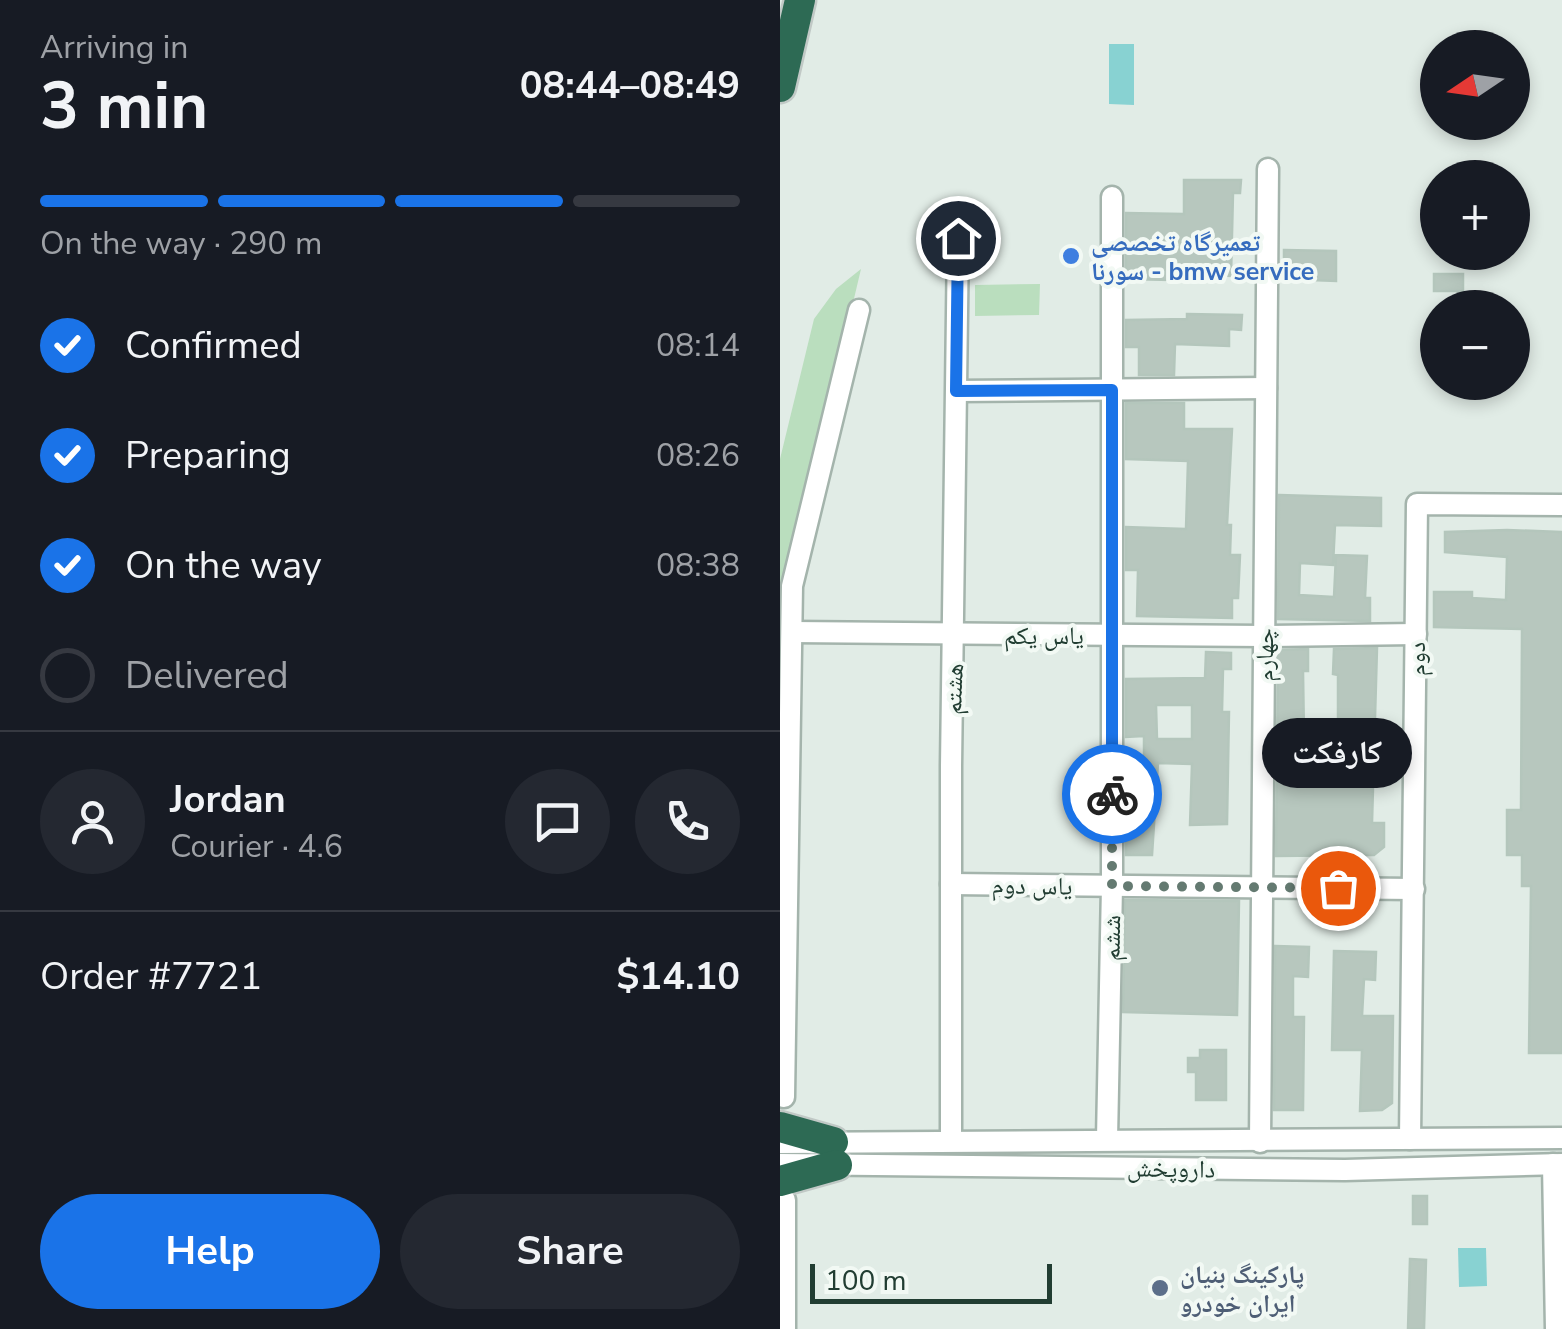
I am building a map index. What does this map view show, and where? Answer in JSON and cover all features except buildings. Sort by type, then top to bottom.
[{"type":"highway","points":[[780,87],[800,0]]},
{"type":"highway","points":[[782,1112],[836,1154],[782,1191]]},
{"type":"street","name":"چهارم","points":[[1260,1142],[1268,169]]},
{"type":"street","name":"ششم","points":[[1107,1139],[1112,886],[1112,197]]},
{"type":"street","name":"هشتم","points":[[951,1141],[958,238]]},
{"type":"street","points":[[782,1112],[792,586],[859,310]]},
{"type":"street","points":[[956,391],[1266,388]]},
{"type":"street","name":"دوم","points":[[1410,1139],[1417,504],[1562,506]]},
{"type":"street","name":"یاس یکم","points":[[792,632],[1416,634]]},
{"type":"street","name":"یاس دوم","points":[[950,884],[1414,889]]},
{"type":"street","name":"داروپخش","points":[[780,1164],[951,1141],[1562,1138]]},
{"type":"street","points":[[1345,1170],[1361,1156],[1353,1141]]},
{"type":"street","name":"داروپخش","points":[[780,1142],[836,1154],[1345,1170],[1557,1164]]},
{"type":"street","points":[[1556,1329],[1557,1164]]},
{"type":"street","points":[[782,1191],[785,1329]]},
{"type":"green space","points":[[861,269],[786,586],[780,761],[780,459],[814,319],[836,289]]},
{"type":"green space","points":[[1040,284],[1039,315],[975,316],[975,285]]},
{"type":"water","points":[[1109,44],[1134,44],[1134,105],[1109,104]]},
{"type":"water","points":[[1458,1248],[1486,1248],[1487,1286],[1459,1287]]},
{"type":"way so far","points":[[1112,794],[1112,886],[1338,888]]},
{"type":"place","name":"تعمیرگاه تخصصی سورنا - bmw service","points":[[1071,256]]},
{"type":"place","name":"کارفکت","points":[[1338,888]]},
{"type":"place","name":"پارکینگ بنیان ایران خودرو","points":[[1160,1288]]},
{"type":"route","points":[[958,238],[956,391],[1112,390],[1112,794]]}]
